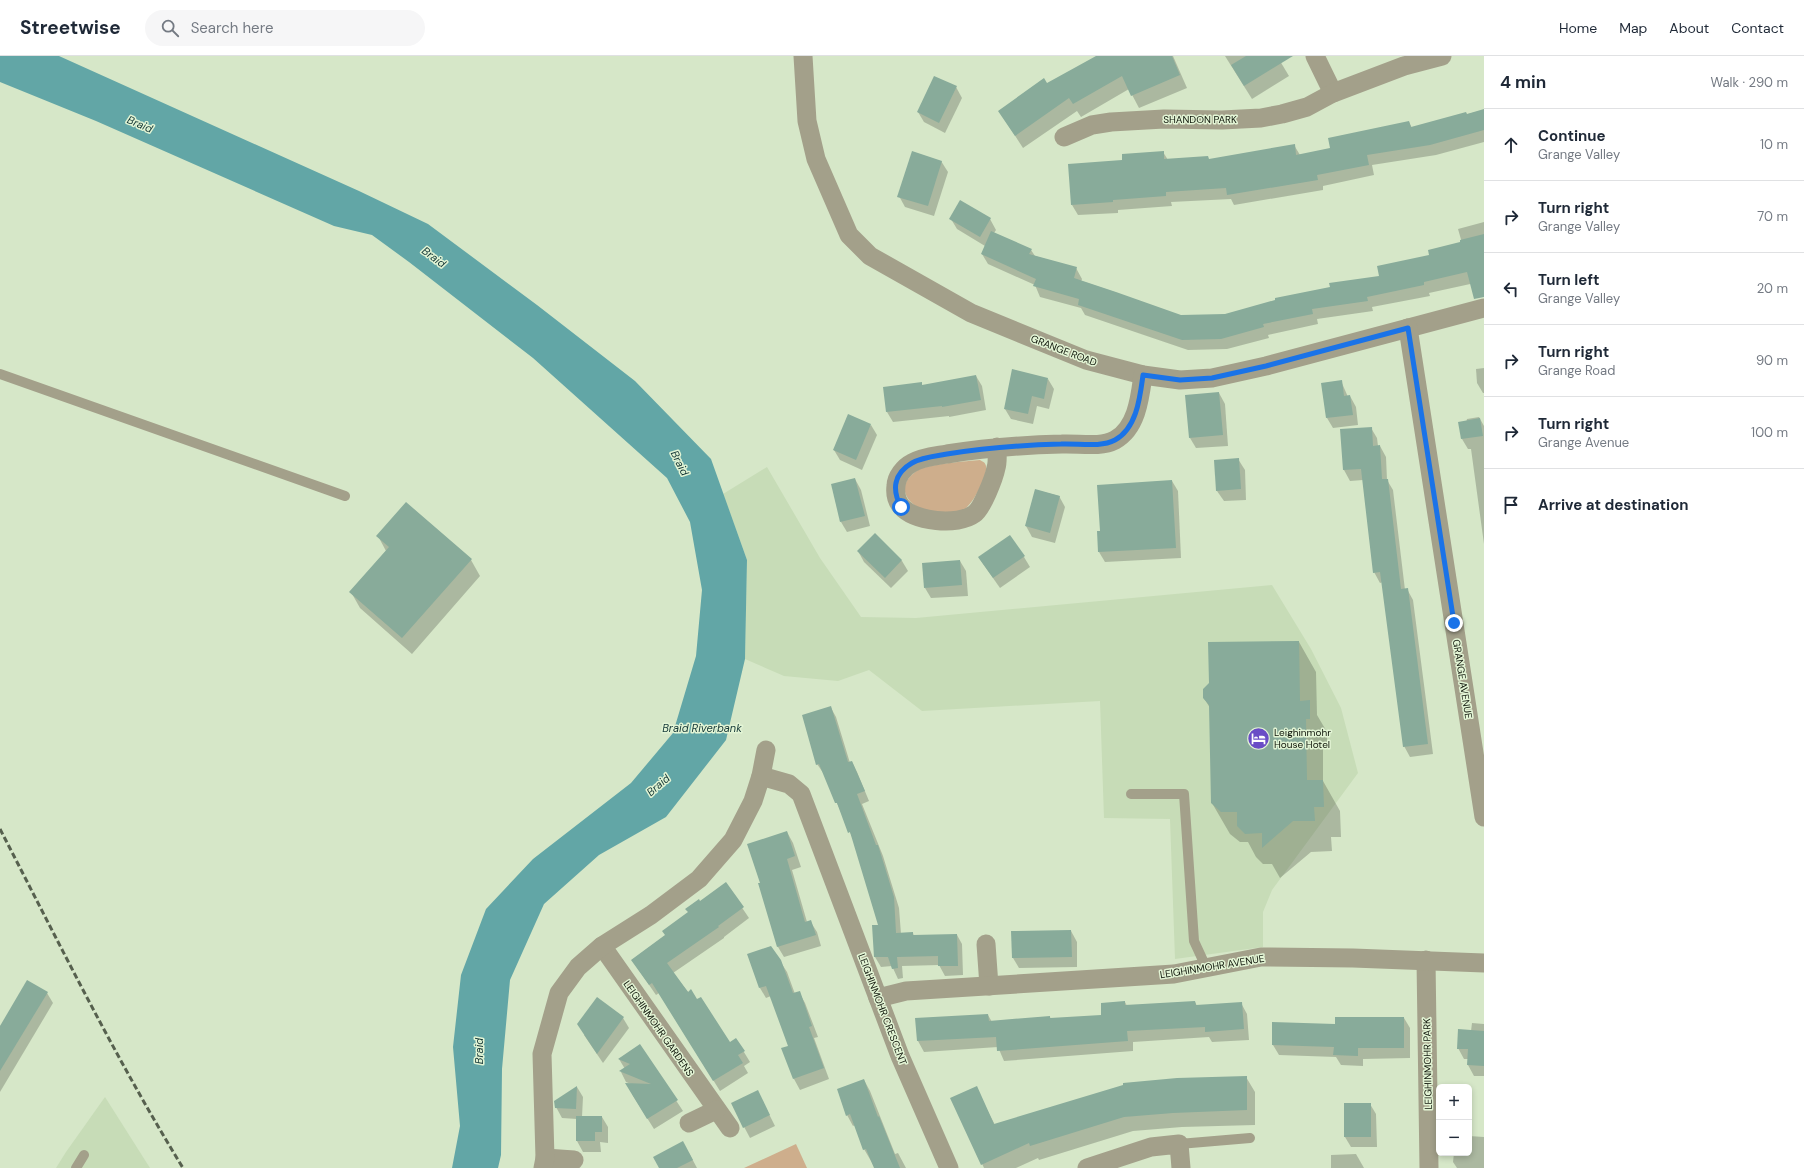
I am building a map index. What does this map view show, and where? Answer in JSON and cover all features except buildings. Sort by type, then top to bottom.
[{"type":"street","name":"GRANGE ROAD","points":[[803,56],[808,121],[816,159],[849,235],[861,248],[870,256],[971,313],[1086,360],[1143,375],[1180,380],[1212,378],[1266,366],[1484,308]]},
{"type":"street","points":[[1315,56],[1334,93]]},
{"type":"street","name":"SHANDON PARK","points":[[1064,137],[1092,125],[1111,122],[1164,119],[1222,120],[1262,118],[1307,107],[1334,93],[1404,66],[1442,56]]},
{"type":"street","name":"GRANGE AVENUE","points":[[1408,328],[1484,817]]},
{"type":"street","points":[[997,447],[996,468],[985,497],[975,514],[957,520],[936,521],[915,516],[901,507],[895,495],[896,482],[901,471],[912,463],[929,457],[997,447],[1098,444],[1115,440],[1126,430],[1135,416],[1140,397],[1143,375]]},
{"type":"street","points":[[574,1160],[544,1163],[542,1054],[559,993],[578,967],[602,946],[651,915],[699,879],[734,840],[753,800],[761,776],[766,750]]},
{"type":"street","name":"LEIGHINMOHR CRESCENT","points":[[761,776],[789,784],[801,794],[820,848],[900,1056],[949,1168]]},
{"type":"street","points":[[986,944],[989,986]]},
{"type":"street","name":"LEIGHINMOHR GARDENS","points":[[602,946],[730,1128]]},
{"type":"street","name":"LEIGHINMOHR AVENUE","points":[[878,998],[906,991],[1174,974],[1260,958],[1426,960],[1484,963]]},
{"type":"street","name":"LEIGHINMOHR PARK","points":[[1426,960],[1428,1168]]},
{"type":"street","points":[[689,1123],[716,1110]]},
{"type":"street","points":[[1087,1168],[1151,1147],[1180,1144],[1181,1168]]},
{"type":"lane","points":[[0,374],[345,496]]},
{"type":"lane","points":[[1131,794],[1184,794],[1194,941],[1206,967]]},
{"type":"lane","points":[[1180,1144],[1250,1138]]},
{"type":"lane","points":[[76,1168],[84,1155]]},
{"type":"shaded area","points":[[980,460],[986,466],[985,477],[971,503],[963,510],[948,513],[929,512],[920,509],[907,498],[905,491],[906,483],[911,476],[920,469],[940,464]]},
{"type":"shaded area","points":[[767,467],[820,558],[861,617],[916,618],[1272,585],[1311,649],[1341,708],[1358,773],[1272,890],[1263,912],[1263,947],[1175,959],[1170,819],[1104,818],[1100,701],[922,711],[869,670],[838,681],[784,676],[745,659],[747,560],[723,494]]},
{"type":"shaded area","points":[[105,1097],[150,1168],[56,1168],[66,1152]]},
{"type":"shaded area","points":[[796,1144],[807,1168],[744,1168]]},
{"type":"water","name":"Braid Riverbank","points":[[0,56],[59,56],[359,191],[428,224],[537,305],[635,381],[711,459],[747,560],[745,659],[726,740],[666,817],[599,855],[544,904],[510,980],[502,1069],[501,1155],[498,1168],[452,1168],[460,1126],[453,1047],[461,975],[486,909],[533,859],[631,783],[673,733],[696,656],[702,590],[690,522],[667,478],[533,358],[372,235],[334,226],[96,121],[0,82]]},
{"type":"railway","points":[[0,829],[111,1043],[183,1168]]},
{"type":"place","name":"Leighinmohr House Hotel","points":[[1258,738]]},
{"type":"route","points":[[901,507],[895,495],[896,482],[901,471],[912,463],[929,457],[997,447],[1098,444],[1115,440],[1126,430],[1135,416],[1140,397],[1143,375],[1180,380],[1212,378],[1266,366],[1408,328],[1454,623]]},
{"type":"water label","name":"Braid","points":[[140,124]]},
{"type":"water label","name":"Braid","points":[[434,257]]},
{"type":"water label","name":"Braid","points":[[680,463]]},
{"type":"water label","name":"Braid","points":[[658,785]]},
{"type":"water label","name":"Braid","points":[[479,1051]]}]
